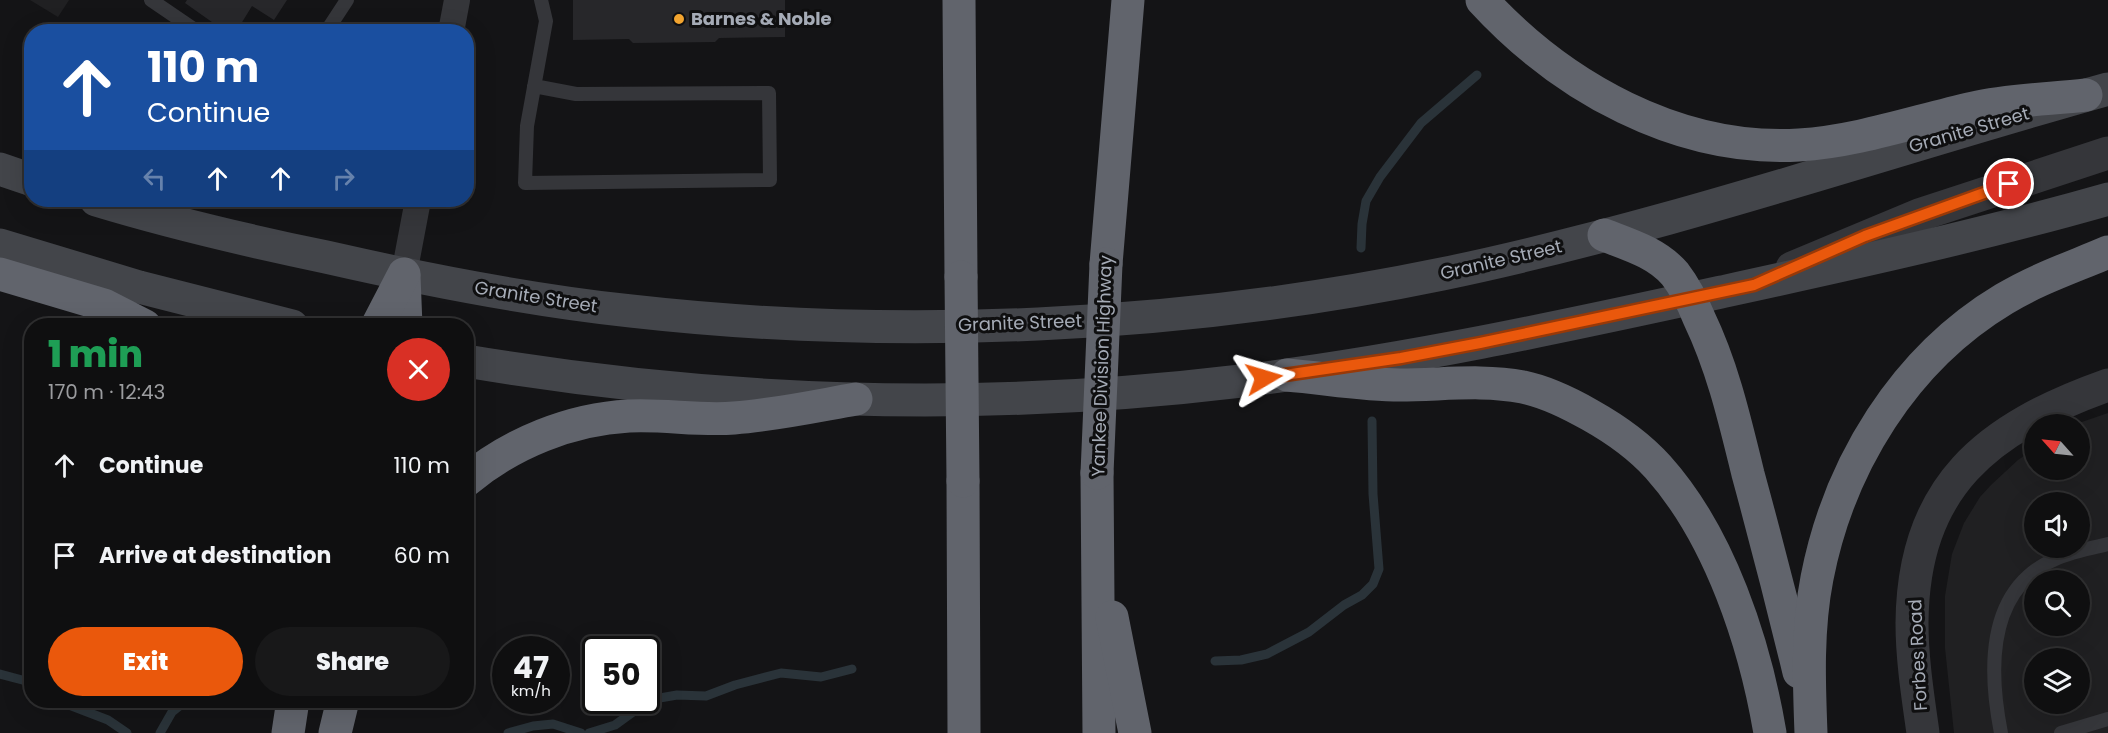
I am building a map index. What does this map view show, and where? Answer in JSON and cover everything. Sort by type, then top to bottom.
[{"type":"highway","points":[[960,0],[964,733]]},
{"type":"highway","name":"Yankee Division Highway","points":[[1099,733],[1097,473],[1106,264],[1128,0]]},
{"type":"highway","points":[[1482,0],[1533,49],[1596,92],[1676,128],[1734,143],[1777,146],[1827,142],[1889,130],[1975,108],[2097,92]]},
{"type":"highway","points":[[1604,235],[1636,247],[1660,261],[1676,276],[1708,336],[1728,396],[1797,664],[1810,733]]},
{"type":"highway","points":[[1810,733],[1809,664],[1817,579],[1832,520],[1846,483],[1864,447],[1889,406],[1941,346],[2004,299],[2026,287],[2108,252]]},
{"type":"highway","points":[[0,274],[104,305],[129,318]]},
{"type":"highway","points":[[381,318],[404,274]]},
{"type":"highway","points":[[404,274],[406,318]]},
{"type":"highway","points":[[1287,375],[1400,385],[1457,383],[1523,387],[1563,400],[1624,436],[1657,466],[1672,484],[1712,551],[1736,605],[1770,733]]},
{"type":"highway","points":[[474,475],[517,447],[584,423],[629,416],[734,418],[856,399]]},
{"type":"highway","points":[[1097,545],[1135,733]]},
{"type":"highway","points":[[335,733],[342,708]]},
{"type":"main road","name":"Granite Street","points":[[122,207],[238,238],[404,274],[548,300],[680,316],[817,324],[933,326],[1101,320],[1332,294],[1498,262],[1692,212],[2097,92]]},
{"type":"main road","points":[[0,169],[24,177]]},
{"type":"main road","points":[[474,362],[531,372],[686,390],[788,397],[967,400],[1078,396],[1185,387],[1287,375],[1413,356],[1917,249],[2108,199]]},
{"type":"main road","points":[[0,245],[139,287],[261,318]]},
{"type":"street","points":[[452,24],[457,0]]},
{"type":"street","points":[[1754,285],[1919,215],[2108,153]]},
{"type":"street","points":[[404,274],[417,207]]},
{"type":"street","name":"Forbes Road","points":[[1923,733],[1914,651],[1914,594],[1922,546],[1936,509],[1945,493],[1974,459],[2012,428],[2108,385]]},
{"type":"lane","points":[[151,0],[186,24]]},
{"type":"lane","points":[[332,24],[348,0]]},
{"type":"lane","points":[[534,86],[576,94],[769,93],[770,180],[525,183],[526,132],[534,86],[546,21],[541,0]]},
{"type":"lane","points":[[2001,733],[1995,680],[1996,642],[1999,623],[2011,595],[2031,574],[2053,560],[2108,544]]},
{"type":"lane","points":[[2061,733],[2108,719]]},
{"type":"shaded area","points":[[30,0],[69,0],[58,17]]},
{"type":"shaded area","points":[[2108,413],[2108,733],[1954,733],[1945,648],[1945,596],[1952,554],[1964,523],[1980,497],[2024,456],[2024,480],[2090,480],[2090,419]]},
{"type":"building","points":[[187,0],[287,0],[274,20],[252,6],[241,24],[215,24],[185,3]]},
{"type":"building","name":"Barnes & Noble","points":[[573,0],[785,0],[785,37],[719,38],[715,42],[633,43],[629,39],[573,40]]},
{"type":"waterway","points":[[1361,248],[1366,201],[1380,177],[1421,123],[1477,75]]},
{"type":"waterway","points":[[1215,661],[1241,660],[1267,654],[1309,632],[1344,605],[1362,595],[1373,584],[1379,569],[1373,494],[1372,421]]},
{"type":"waterway","points":[[589,733],[615,725],[654,699],[677,695],[706,696],[735,685],[781,673],[821,677],[852,669]]},
{"type":"waterway","points":[[0,674],[24,680]]},
{"type":"waterway","points":[[77,708],[108,720],[127,733]]},
{"type":"waterway","points":[[160,733],[172,712],[177,708]]},
{"type":"waterway","points":[[508,733],[533,726],[553,724],[581,733]]},
{"type":"place","name":"Barnes & Noble","points":[[679,19]]},
{"type":"route","points":[[1264,378],[1401,358],[1754,285],[1865,236],[2009,184]]}]
